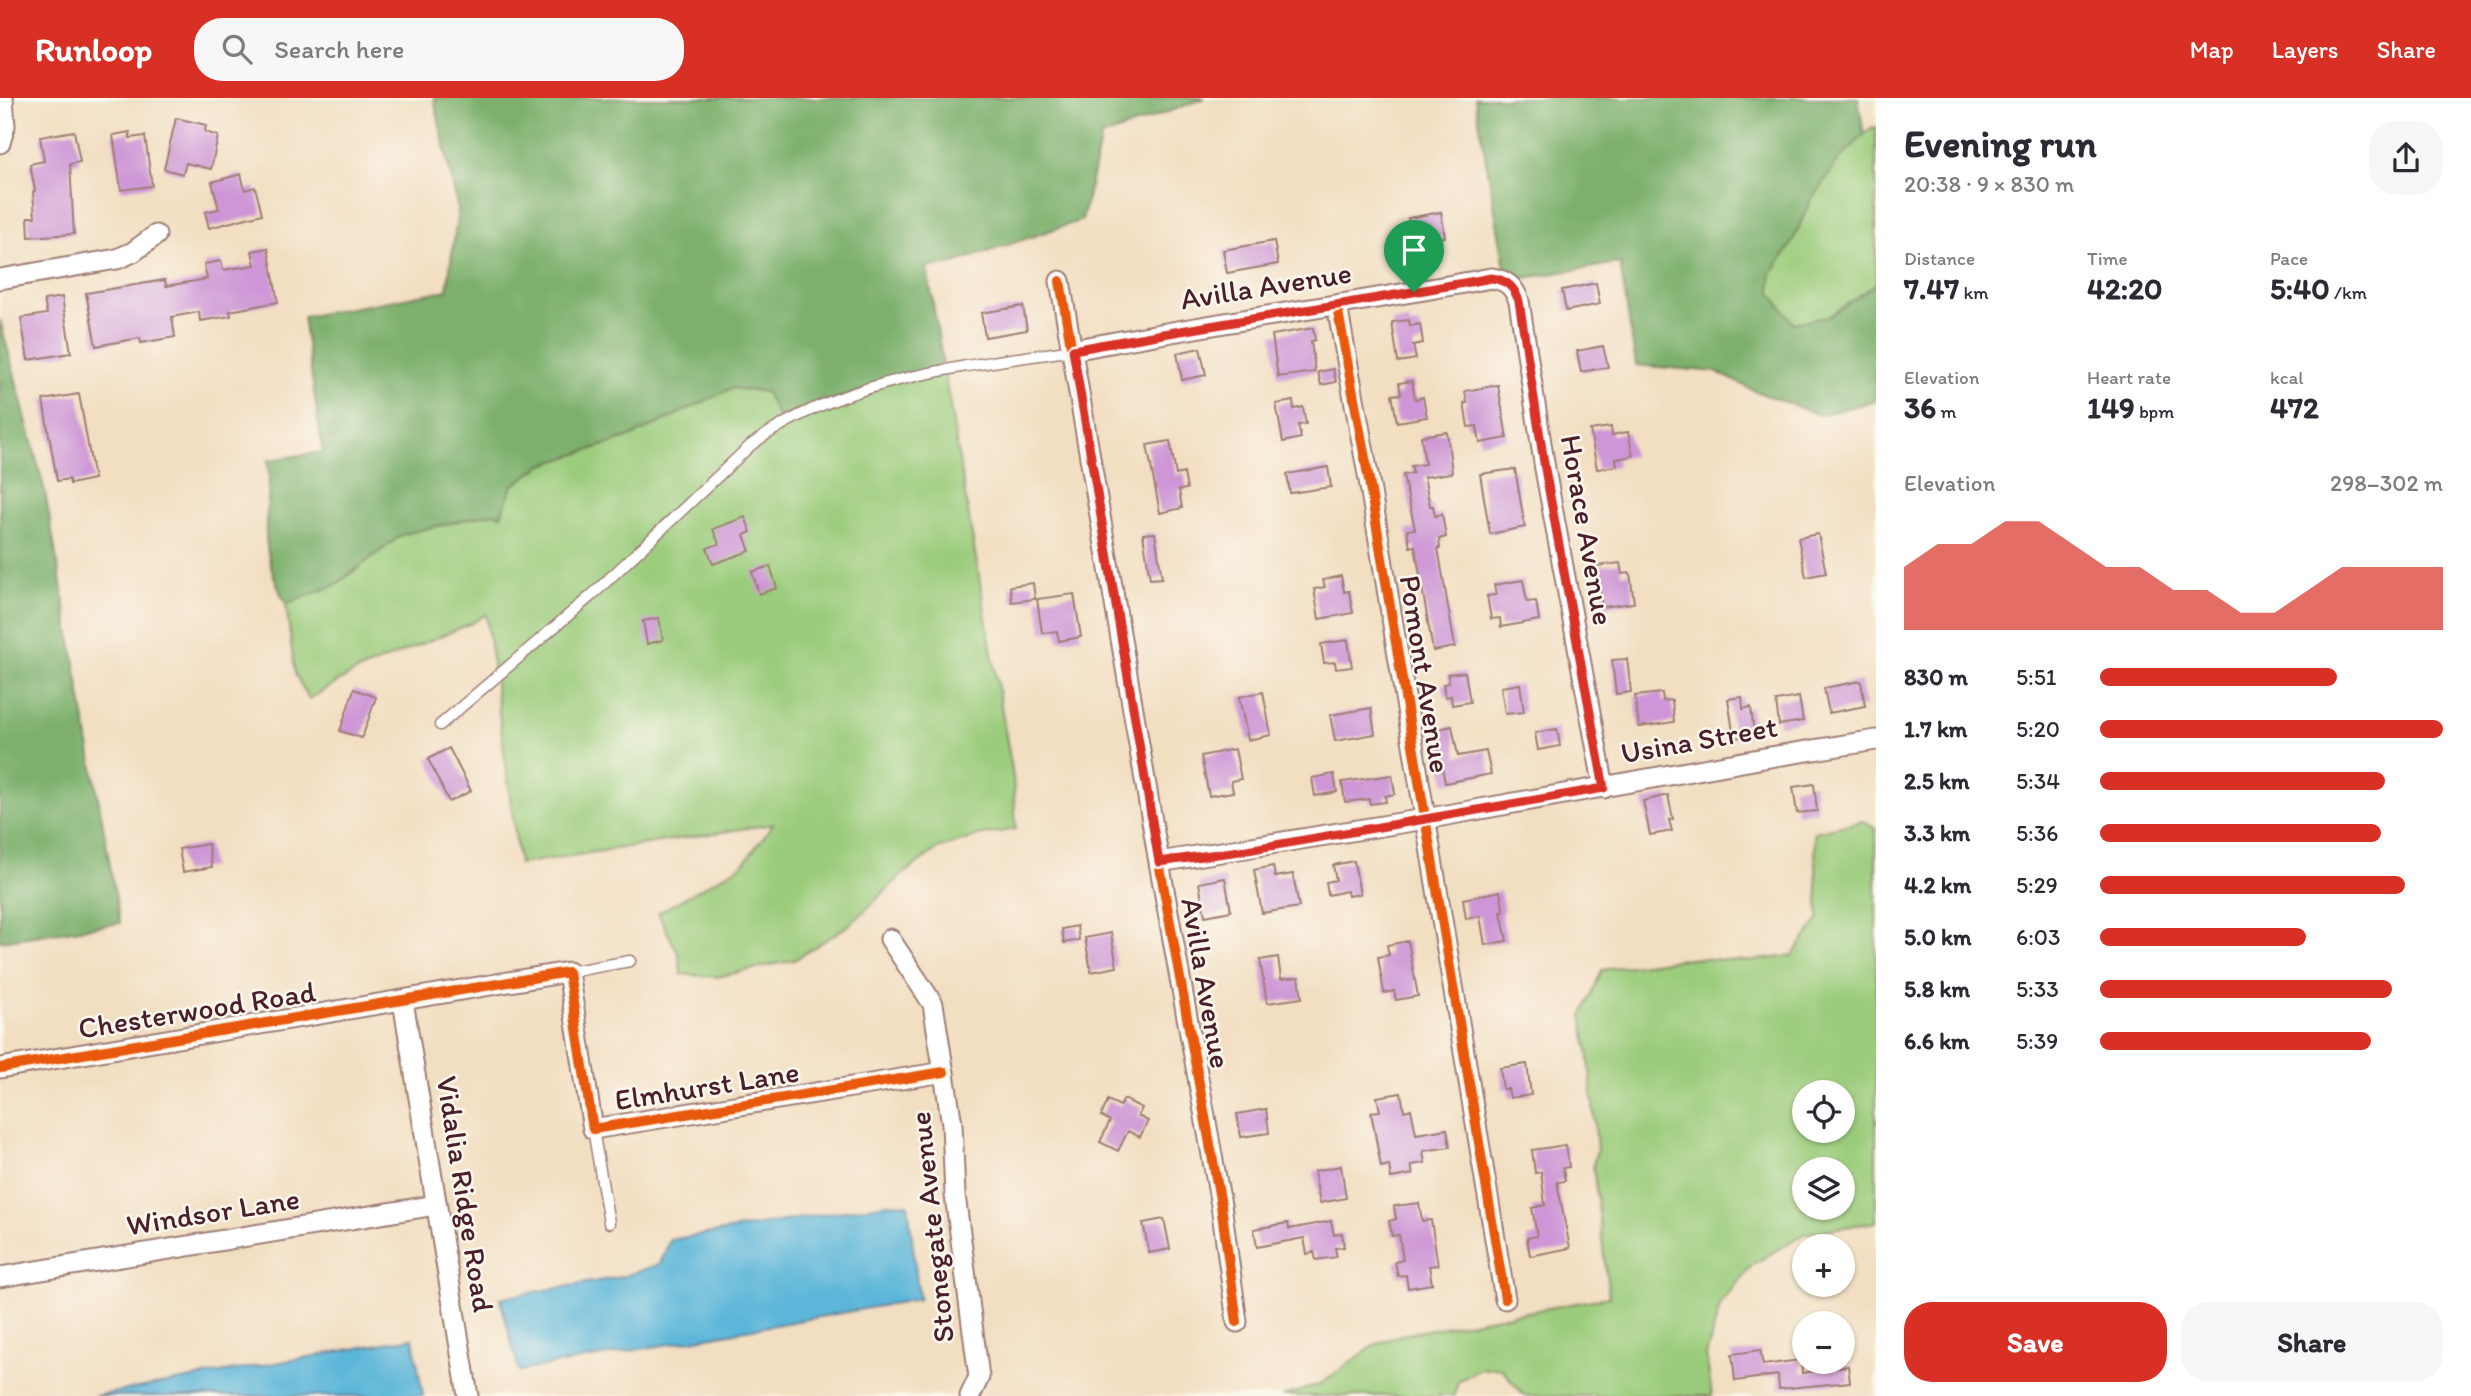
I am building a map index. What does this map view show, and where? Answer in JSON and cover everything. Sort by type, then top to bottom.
[{"type":"street","points":[[0,143],[5,126],[3,98]]},
{"type":"street","points":[[0,279],[117,259],[133,252],[156,235]]},
{"type":"street","name":"Avilla Avenue","points":[[1073,350],[1491,278],[1510,284]]},
{"type":"street","name":"Avilla Avenue","points":[[1060,281],[1159,862],[1221,1205],[1237,1322]]},
{"type":"street","name":"Horace Avenue","points":[[1510,284],[1519,301],[1545,469],[1604,788]]},
{"type":"street","name":"Pomont Avenue","points":[[1337,306],[1358,417],[1505,1299]]},
{"type":"street","name":"Usina Street","points":[[1159,862],[1424,820],[1876,740]]},
{"type":"street","name":"Stonegate Avenue","points":[[890,939],[933,1004],[952,1124],[955,1195],[979,1377],[970,1396]]},
{"type":"street","points":[[402,1001],[568,972]]},
{"type":"street","name":"Elmhurst Lane","points":[[568,972],[593,1129],[944,1072]]},
{"type":"street","name":"Chesterwood Road","points":[[0,1068],[402,1001]]},
{"type":"street","name":"Vidalia Ridge Road","points":[[402,1001],[468,1396]]},
{"type":"street","name":"Windsor Lane","points":[[0,1277],[436,1205]]},
{"type":"lane","points":[[440,725],[592,595],[751,445],[778,425],[808,409],[893,381],[1073,350]]},
{"type":"lane","points":[[568,972],[630,961]]},
{"type":"lane","points":[[593,1129],[609,1223]]},
{"type":"green space","points":[[434,98],[1205,98],[1101,137],[1082,220],[948,265],[927,267],[943,365],[778,417],[766,392],[732,388],[630,437],[542,465],[512,486],[501,515],[493,513],[403,534],[335,585],[286,604],[268,556],[268,460],[323,452],[303,317],[447,290],[458,210]]},
{"type":"green space","points":[[1475,98],[1858,98],[1864,135],[1842,156],[1810,201],[1790,247],[1771,273],[1771,293],[1793,323],[1828,317],[1876,284],[1876,401],[1819,415],[1755,391],[1717,372],[1636,365],[1620,263],[1517,279],[1511,273],[1506,273]]},
{"type":"green space","points":[[1876,127],[1876,284],[1828,317],[1793,323],[1771,293],[1771,273],[1790,247],[1810,201],[1842,156],[1871,128]]},
{"type":"green space","points":[[0,320],[45,492],[120,923],[0,941]]},
{"type":"green space","points":[[943,365],[1013,777],[1016,829],[978,836],[937,849],[903,874],[852,923],[794,960],[717,977],[681,974],[679,955],[658,913],[742,865],[773,824],[519,864],[486,614],[474,622],[355,672],[309,699],[295,674],[286,604],[335,585],[403,534],[493,513],[501,515],[512,486],[542,465],[630,437],[732,388],[766,392],[778,417]]},
{"type":"green space","points":[[1863,821],[1876,829],[1876,1222],[1792,1234],[1792,1241],[1752,1265],[1721,1303],[1706,1355],[1712,1396],[1524,1396],[1501,1368],[1480,1369],[1458,1381],[1454,1396],[1283,1396],[1319,1385],[1375,1345],[1400,1335],[1609,1297],[1593,1165],[1597,1150],[1589,1058],[1582,1016],[1602,970],[1689,958],[1748,961],[1792,956],[1819,919],[1814,832]]},
{"type":"water","points":[[892,1203],[908,1204],[919,1299],[519,1371],[500,1298],[621,1277],[660,1264],[670,1240]]},
{"type":"water","points":[[413,1338],[423,1396],[94,1396]]},
{"type":"building","points":[[176,118],[206,125],[205,132],[218,136],[211,169],[186,163],[183,174],[164,169]]},
{"type":"building","points":[[74,131],[80,162],[70,164],[74,234],[29,237],[28,217],[35,217],[35,191],[30,164],[44,161],[40,137]]},
{"type":"building","points":[[130,132],[130,138],[145,136],[152,186],[121,190],[113,135]]},
{"type":"building","points":[[241,174],[245,190],[255,187],[262,214],[209,228],[205,212],[219,209],[212,182]]},
{"type":"building","points":[[1441,212],[1445,237],[1412,242],[1408,218]]},
{"type":"building","points":[[1274,241],[1278,264],[1227,273],[1223,250]]},
{"type":"building","points":[[268,248],[278,302],[230,311],[231,316],[200,321],[199,312],[172,317],[175,337],[141,343],[140,338],[96,346],[86,293],[165,280],[166,286],[207,279],[204,264],[221,261],[223,270],[255,265],[252,251]]},
{"type":"building","points":[[1596,283],[1600,304],[1566,311],[1562,290]]},
{"type":"building","points":[[62,297],[71,353],[28,360],[21,318],[47,314],[44,300]]},
{"type":"building","points":[[1023,306],[1027,330],[985,337],[981,313]]},
{"type":"building","points":[[1409,320],[1410,326],[1420,324],[1423,343],[1413,345],[1416,359],[1398,362],[1392,322]]},
{"type":"building","points":[[1313,328],[1315,340],[1311,341],[1315,372],[1278,377],[1272,335]]},
{"type":"building","points":[[1603,346],[1608,367],[1581,372],[1577,351]]},
{"type":"building","points":[[1200,348],[1206,375],[1182,380],[1177,353]]},
{"type":"building","points":[[1333,369],[1336,382],[1321,385],[1318,372]]},
{"type":"building","points":[[1412,381],[1415,399],[1423,397],[1427,417],[1397,422],[1392,395],[1401,394],[1399,383]]},
{"type":"building","points":[[1498,385],[1507,438],[1480,443],[1477,426],[1468,427],[1465,391]]},
{"type":"building","points":[[79,394],[94,479],[70,484],[69,479],[57,481],[43,400]]},
{"type":"building","points":[[1293,401],[1294,409],[1303,407],[1306,424],[1298,425],[1301,438],[1283,442],[1276,404]]},
{"type":"building","points":[[1611,427],[1612,435],[1628,432],[1633,456],[1616,459],[1617,466],[1597,469],[1590,430]]},
{"type":"building","points":[[1447,432],[1452,473],[1424,477],[1430,506],[1433,506],[1435,516],[1442,514],[1446,537],[1439,539],[1438,548],[1455,647],[1433,651],[1415,546],[1410,547],[1407,530],[1415,529],[1403,475],[1413,473],[1411,466],[1425,464],[1421,436]]},
{"type":"building","points":[[1170,441],[1176,475],[1184,473],[1187,489],[1179,490],[1182,508],[1160,513],[1147,445]]},
{"type":"building","points":[[1328,467],[1331,487],[1290,493],[1287,474]]},
{"type":"building","points":[[1515,469],[1525,527],[1490,534],[1480,474]]},
{"type":"building","points":[[745,517],[751,532],[744,535],[750,551],[713,564],[707,548],[719,544],[713,529]]},
{"type":"building","points":[[1155,533],[1162,578],[1150,579],[1143,534]]},
{"type":"building","points":[[1818,534],[1826,573],[1806,577],[1798,538]]},
{"type":"building","points":[[1620,563],[1622,574],[1630,573],[1634,603],[1602,607],[1596,566]]},
{"type":"building","points":[[770,566],[777,588],[759,594],[752,572]]},
{"type":"building","points":[[1341,576],[1344,592],[1349,591],[1353,613],[1319,619],[1314,589],[1325,587],[1323,580]]},
{"type":"building","points":[[1523,580],[1527,602],[1536,601],[1539,620],[1501,627],[1500,618],[1491,619],[1487,596],[1496,595],[1494,585]]},
{"type":"building","points":[[1033,583],[1035,599],[1012,602],[1010,586]]},
{"type":"building","points":[[1074,594],[1081,637],[1059,641],[1057,631],[1042,633],[1037,599]]},
{"type":"building","points":[[659,618],[663,640],[647,644],[643,621]]},
{"type":"building","points":[[1348,640],[1352,667],[1336,669],[1335,662],[1324,663],[1321,644]]},
{"type":"building","points":[[1627,659],[1631,692],[1616,694],[1612,660]]},
{"type":"building","points":[[1465,672],[1470,702],[1452,705],[1451,696],[1445,697],[1443,684],[1449,683],[1448,674]]},
{"type":"building","points":[[1861,681],[1865,706],[1829,713],[1824,688]]},
{"type":"building","points":[[1520,684],[1524,712],[1505,714],[1501,687]]},
{"type":"building","points":[[354,689],[376,697],[362,738],[340,731]]},
{"type":"building","points":[[1263,692],[1271,735],[1248,740],[1239,697]]},
{"type":"building","points":[[1662,693],[1663,701],[1672,700],[1674,722],[1639,727],[1635,696]]},
{"type":"building","points":[[1742,697],[1743,709],[1751,707],[1754,735],[1734,738],[1728,699]]},
{"type":"building","points":[[1799,697],[1803,721],[1779,725],[1776,701]]},
{"type":"building","points":[[1371,708],[1375,734],[1335,741],[1330,715]]},
{"type":"building","points":[[1452,726],[1458,756],[1486,751],[1491,774],[1445,783],[1435,730]]},
{"type":"building","points":[[1557,729],[1560,746],[1538,750],[1535,733]]},
{"type":"building","points":[[449,748],[471,791],[449,802],[428,759]]},
{"type":"building","points":[[1235,749],[1241,779],[1231,781],[1233,792],[1209,796],[1201,756]]},
{"type":"building","points":[[1334,774],[1337,792],[1315,796],[1312,778]]},
{"type":"building","points":[[1392,775],[1395,794],[1385,796],[1386,802],[1370,804],[1369,799],[1345,802],[1342,782]]},
{"type":"building","points":[[1814,784],[1817,811],[1797,813],[1793,787]]},
{"type":"building","points":[[1668,795],[1673,819],[1669,820],[1672,831],[1650,835],[1643,801]]},
{"type":"building","points":[[208,844],[212,867],[183,872],[179,849]]},
{"type":"building","points":[[1354,861],[1360,894],[1348,896],[1347,891],[1328,895],[1326,882],[1336,880],[1333,865]]},
{"type":"building","points":[[1273,866],[1275,877],[1293,874],[1299,907],[1262,913],[1254,870]]},
{"type":"building","points":[[1225,878],[1231,911],[1205,916],[1199,883]]},
{"type":"building","points":[[1500,891],[1507,941],[1485,945],[1480,916],[1466,919],[1463,899]]},
{"type":"building","points":[[1077,926],[1079,940],[1064,943],[1062,929]]},
{"type":"building","points":[[1111,933],[1117,967],[1091,972],[1085,938]]},
{"type":"building","points":[[1408,941],[1418,996],[1396,1000],[1394,991],[1384,993],[1378,957],[1389,955],[1387,945]]},
{"type":"building","points":[[1278,957],[1281,979],[1299,977],[1302,998],[1267,1003],[1260,960]]},
{"type":"building","points":[[1527,1064],[1531,1095],[1510,1098],[1508,1089],[1503,1089],[1500,1068]]},
{"type":"building","points":[[1401,1093],[1404,1111],[1411,1109],[1416,1134],[1447,1129],[1450,1147],[1423,1151],[1425,1163],[1411,1165],[1413,1174],[1391,1178],[1389,1165],[1381,1167],[1371,1112],[1380,1111],[1377,1097]]},
{"type":"building","points":[[1124,1099],[1142,1108],[1138,1116],[1148,1121],[1140,1137],[1128,1131],[1118,1151],[1100,1142],[1110,1121],[1101,1116],[1108,1100],[1120,1106]]},
{"type":"building","points":[[1266,1109],[1269,1133],[1241,1137],[1237,1114]]},
{"type":"building","points":[[1566,1145],[1569,1167],[1563,1168],[1565,1181],[1557,1182],[1570,1248],[1530,1256],[1527,1238],[1537,1236],[1532,1208],[1545,1205],[1541,1172],[1535,1173],[1532,1150]]},
{"type":"building","points":[[1341,1166],[1346,1198],[1320,1203],[1314,1171]]},
{"type":"building","points":[[1419,1203],[1422,1221],[1431,1220],[1438,1265],[1429,1266],[1432,1284],[1408,1288],[1406,1275],[1398,1276],[1395,1262],[1403,1260],[1399,1235],[1392,1236],[1389,1221],[1396,1219],[1394,1206]]},
{"type":"building","points":[[1164,1219],[1170,1249],[1149,1253],[1143,1223]]},
{"type":"building","points":[[1331,1221],[1334,1235],[1342,1233],[1344,1247],[1335,1248],[1337,1257],[1316,1260],[1314,1252],[1307,1254],[1304,1238],[1257,1247],[1254,1229],[1288,1223],[1289,1229]]},
{"type":"building","points":[[1760,1350],[1763,1365],[1792,1361],[1792,1374],[1849,1374],[1850,1382],[1779,1389],[1778,1375],[1735,1381],[1732,1354]]},
{"type":"cycle path","points":[[1060,281],[1159,862],[1221,1205],[1237,1322]]},
{"type":"cycle path","points":[[1337,306],[1369,480],[1505,1299]]},
{"type":"cycle path","points":[[0,1068],[568,972],[593,1129],[944,1072]]},
{"type":"route","points":[[1491,278],[1510,284],[1515,290],[1604,788],[1424,820],[1337,832],[1247,850],[1159,862],[1073,350],[1172,331],[1414,292],[1491,278]]}]
